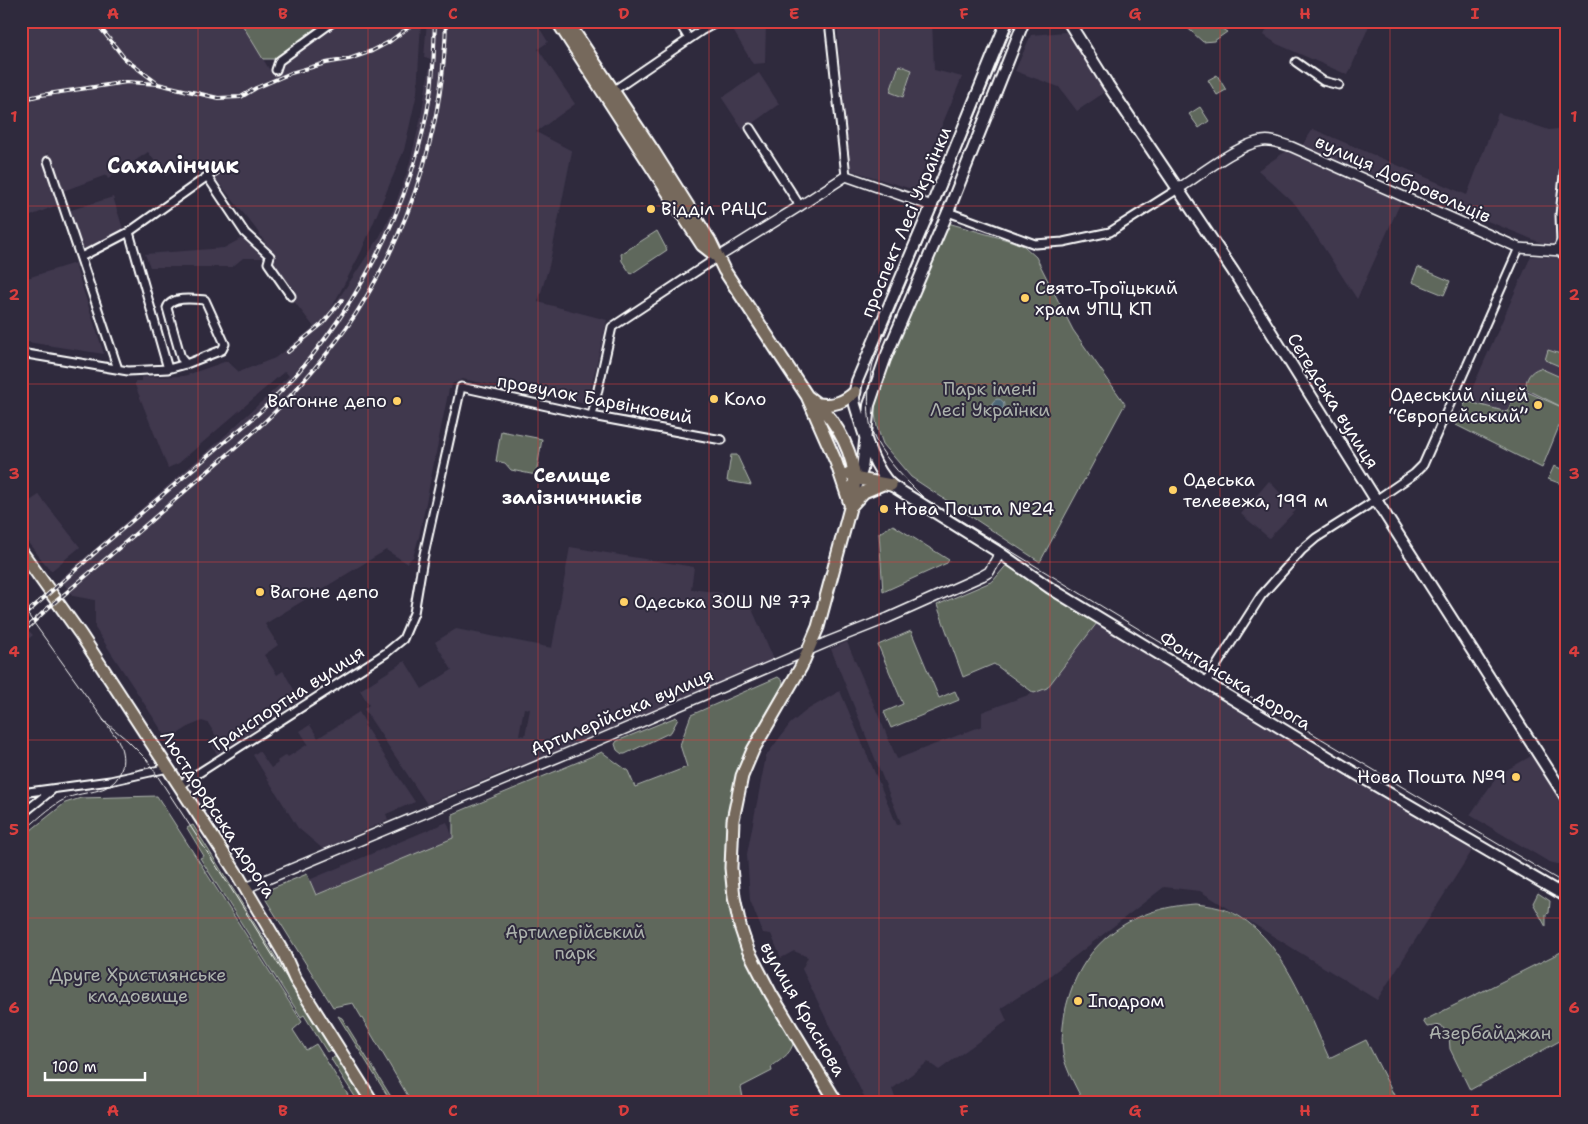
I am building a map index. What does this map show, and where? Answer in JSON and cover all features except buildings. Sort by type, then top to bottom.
[{"type":"main road","points":[[557,21],[702,245],[718,257]]},
{"type":"main road","points":[[567,21],[710,241],[724,270],[807,396],[836,462],[850,506],[864,492],[889,484]]},
{"type":"main road","name":"проспект Лесі Українки","points":[[889,484],[878,467],[866,437],[855,406],[855,392],[862,369],[932,206],[1007,21]]},
{"type":"main road","name":"проспект Лесі Українки","points":[[857,478],[866,437],[869,405],[885,359],[948,212],[1024,21]]},
{"type":"main road","name":"Сегедська вулиця","points":[[1068,21],[1108,85],[1233,271],[1376,500],[1567,799]]},
{"type":"main road","points":[[807,396],[819,404],[836,404],[845,401],[855,392],[861,397],[873,392]]},
{"type":"main road","name":"вулиця Краснова","points":[[819,404],[847,448],[857,478],[818,627],[801,667],[752,750],[742,776],[734,820],[731,868],[740,926],[748,950],[768,988],[837,1103]]},
{"type":"main road","points":[[836,462],[857,478],[889,484]]},
{"type":"main road","name":"Фонтанська дорога","points":[[889,484],[1000,553],[1050,588],[1368,782],[1563,894]]},
{"type":"main road","name":"Люстдорфська дорога","points":[[21,551],[81,635],[246,888],[315,1012],[373,1103]]},
{"type":"main road","points":[[1563,894],[1567,878]]},
{"type":"street","points":[[276,70],[279,61],[334,21]]},
{"type":"street","points":[[678,21],[689,39]]},
{"type":"street","points":[[613,91],[689,39],[720,21]]},
{"type":"street","points":[[829,21],[846,176]]},
{"type":"street","points":[[1296,62],[1323,81],[1339,85]]},
{"type":"street","points":[[750,128],[800,206]]},
{"type":"street","name":"вулиця Добровольців","points":[[1178,189],[1244,146],[1260,141],[1272,140],[1292,147],[1519,248],[1550,250],[1563,244]]},
{"type":"street","points":[[1563,244],[1560,215],[1567,145]]},
{"type":"street","points":[[48,161],[118,369]]},
{"type":"street","points":[[81,258],[129,232],[220,168]]},
{"type":"street","points":[[207,176],[245,233],[270,256],[268,262],[291,296]]},
{"type":"street","points":[[592,416],[612,327],[846,176]]},
{"type":"street","points":[[846,176],[932,206]]},
{"type":"street","points":[[948,212],[1035,244],[1063,242],[1110,232],[1178,189]]},
{"type":"street","points":[[129,232],[168,369]]},
{"type":"street","points":[[1206,682],[1261,596],[1302,550],[1316,538],[1414,474],[1423,465],[1519,248]]},
{"type":"street","points":[[21,353],[128,372],[168,369],[186,364],[222,350],[225,344],[205,300],[174,300],[168,304],[167,308],[181,358],[186,364]]},
{"type":"street","name":"провулок Барвінковий","points":[[406,633],[414,613],[461,388],[592,416],[722,440]]},
{"type":"street","name":"Артилерійська вулиця","points":[[246,888],[600,740],[808,650],[888,618],[982,576],[988,572],[1000,553]]},
{"type":"street","name":"Транспортна вулиця","points":[[180,785],[386,653],[398,644],[406,633]]},
{"type":"street","points":[[21,793],[116,780],[168,768]]},
{"type":"street","points":[[21,815],[52,790]]},
{"type":"shaded area","points":[[21,21],[240,21],[272,74],[340,21],[421,21],[417,93],[404,150],[361,252],[329,313],[379,238],[394,208],[408,169],[420,122],[431,59],[424,58],[427,21],[535,21],[548,42],[538,49],[575,104],[536,132],[572,151],[549,266],[538,302],[607,320],[587,404],[462,379],[452,384],[451,389],[449,389],[419,537],[413,557],[407,563],[386,550],[265,624],[278,645],[264,655],[277,675],[283,671],[300,700],[217,754],[212,746],[219,741],[208,723],[202,721],[168,740],[95,628],[95,600],[73,596],[60,579],[217,443],[289,376],[285,371],[179,463],[168,468],[135,381],[141,381],[141,377],[184,376],[227,361],[239,372],[275,358],[314,327],[293,300],[296,296],[272,261],[273,255],[256,229],[208,169],[198,174],[187,160],[166,176],[148,152],[108,179],[106,175],[63,191],[47,152],[45,162],[57,205],[21,220]]},
{"type":"shaded area","points":[[766,21],[765,63],[753,64],[730,25],[735,22]]},
{"type":"shaded area","points":[[837,21],[932,21],[934,70],[962,77],[915,190],[847,169]]},
{"type":"shaded area","points":[[1271,21],[1371,21],[1348,75],[1277,44],[1264,35]]},
{"type":"shaded area","points":[[1066,32],[1105,92],[1077,111],[1059,87],[1015,71],[1031,35]]},
{"type":"shaded area","points":[[759,73],[779,104],[743,130],[722,98]]},
{"type":"shaded area","points":[[1498,113],[1549,130],[1567,128],[1557,237],[1555,243],[1549,246],[1302,146],[1313,129],[1467,195]]},
{"type":"shaded area","points":[[1293,150],[1403,197],[1357,299],[1296,205],[1258,170],[1285,152]]},
{"type":"shaded area","points":[[113,197],[123,229],[96,246],[81,252],[68,211]]},
{"type":"shaded area","points":[[244,237],[267,258],[243,258],[232,267],[150,267],[145,254],[224,248]]},
{"type":"shaded area","points":[[1531,256],[1567,258],[1567,310],[1564,316],[1567,317],[1567,410],[1542,468],[1456,425]]},
{"type":"shaded area","points":[[75,263],[104,354],[21,341],[21,280]]},
{"type":"shaded area","points":[[1269,481],[1296,510],[1269,538],[1241,514]]},
{"type":"shaded area","points":[[39,495],[80,547],[51,571],[21,534],[21,507]]},
{"type":"shaded area","points":[[570,547],[694,567],[691,589],[722,593],[730,607],[748,600],[776,664],[524,771],[520,765],[427,804],[364,709],[369,705],[360,690],[405,661],[422,689],[452,670],[435,642],[456,629],[552,648]],"holes":[[[524,708],[530,709],[525,736],[519,735]]]},
{"type":"shaded area","points":[[1100,619],[1475,846],[1377,1000],[1200,891],[1164,887],[1043,981],[1001,1008],[1007,1021],[939,1070],[928,1062],[892,1089],[897,1103],[867,1103],[802,969],[808,957],[794,951],[781,958],[771,934],[763,933],[750,900],[747,854],[766,756],[790,724],[807,710],[840,691],[897,825],[901,823],[831,649],[847,642],[897,759],[982,726],[982,712],[1047,688]]},
{"type":"shaded area","points":[[21,623],[33,635],[21,645]]},
{"type":"shaded area","points":[[359,712],[366,724],[364,725],[415,802],[386,814],[388,820],[323,849],[298,828],[253,755],[259,751],[271,768],[286,755],[288,757],[308,744],[300,731],[310,725],[318,738]]},
{"type":"shaded area","points":[[1533,755],[1567,805],[1566,866],[1549,862],[1470,815],[1498,775]]},
{"type":"shaded area","points":[[447,822],[453,838],[316,895],[309,880]]},
{"type":"green space","points":[[240,21],[328,21],[275,59],[263,59]]},
{"type":"green space","points":[[1183,21],[1210,21],[1227,32],[1214,41],[1203,42],[1182,23]]},
{"type":"green space","points":[[899,65],[912,70],[903,97],[890,92]]},
{"type":"green space","points":[[1217,75],[1226,90],[1217,95],[1208,80]]},
{"type":"green space","points":[[1200,107],[1209,121],[1199,128],[1189,114]]},
{"type":"green space","name":"Парк імені Лесі Українки","points":[[948,223],[1024,246],[1036,257],[1073,330],[1125,404],[1040,562],[911,477],[883,444],[877,427],[874,407],[882,379]]},
{"type":"green space","points":[[657,231],[667,250],[631,274],[622,261],[621,254]]},
{"type":"green space","points":[[1418,267],[1450,281],[1444,295],[1412,282]]},
{"type":"green space","points":[[1548,350],[1567,356],[1564,368],[1545,360]]},
{"type":"green space","points":[[1540,368],[1567,380],[1567,406],[1562,407],[1526,389],[1526,382],[1529,376],[1533,371]]},
{"type":"green space","name":"Одеський ліцей “Європейський”","points":[[1518,388],[1566,409],[1542,468],[1456,425],[1466,401],[1507,412]]},
{"type":"green space","points":[[501,431],[542,439],[536,475],[511,470],[505,463],[496,461]]},
{"type":"green space","points":[[731,455],[737,455],[751,485],[727,481]]},
{"type":"green space","points":[[1554,466],[1567,471],[1567,486],[1548,479]]},
{"type":"green space","points":[[893,525],[949,560],[947,563],[883,592],[879,533]]},
{"type":"green space","points":[[1009,562],[1100,619],[1047,688],[1034,693],[994,664],[963,677],[937,605],[993,581]]},
{"type":"green space","points":[[911,631],[939,698],[955,691],[959,700],[891,728],[884,712],[903,704],[878,645]]},
{"type":"green space","name":"Артилерійський парк","points":[[778,677],[783,681],[782,686],[754,734],[735,781],[732,905],[794,1035],[794,1041],[787,1054],[771,1067],[772,1071],[741,1087],[744,1103],[412,1103],[353,1003],[333,1007],[266,900],[270,889],[307,874],[316,895],[453,838],[453,814],[602,752],[628,771],[635,787],[687,767],[680,745],[691,715]]},
{"type":"green space","points":[[676,717],[678,719],[671,732],[625,754],[617,750],[615,744],[617,741]]},
{"type":"green space","name":"Друге Християнське кладовище","points":[[157,796],[302,1022],[293,1030],[306,1050],[316,1044],[353,1103],[21,1103],[21,838],[65,803],[81,798]]},
{"type":"green space","points":[[193,825],[331,1046],[327,1052],[304,1015],[301,1017],[200,858],[204,856],[187,828]]},
{"type":"green space","points":[[1538,893],[1550,901],[1549,913],[1546,914],[1546,927],[1533,903]]},
{"type":"green space","points":[[1195,904],[1229,911],[1247,922],[1263,936],[1278,955],[1290,975],[1329,1058],[1366,1040],[1398,1103],[1084,1103],[1066,1066],[1062,1043],[1065,1012],[1072,988],[1082,967],[1095,949],[1110,934],[1129,922],[1149,913],[1171,907]]},
{"type":"green space","name":"Азербайджан","points":[[1567,949],[1567,1037],[1470,1090],[1450,1049],[1449,1036],[1441,1025],[1427,1027],[1423,1021]]},
{"type":"green space","points":[[338,1016],[342,1018],[395,1103],[392,1103]]},
{"type":"green space","points":[[337,1057],[365,1103],[359,1103],[331,1059]]},
{"type":"water","points":[[996,399],[1000,399],[1004,405],[1000,411],[996,411],[992,407],[992,403]]},
{"type":"tram line","points":[[1015,21],[873,363],[869,391],[870,422],[875,439],[885,455],[924,498],[1211,673],[1567,885]]},
{"type":"tram line","points":[[21,605],[118,740],[123,760],[122,767],[113,783],[99,790],[73,796],[59,802],[21,833]]},
{"type":"tram line","points":[[103,720],[147,760],[230,887],[365,1103]]},
{"type":"railway","points":[[21,100],[41,95],[127,82],[158,84],[218,98],[241,97],[256,88],[291,73],[326,63],[349,59],[372,51],[389,42],[417,21]]},
{"type":"railway","points":[[93,554],[262,410],[298,372],[327,336],[352,299],[375,259],[394,218],[410,176],[423,132],[431,89],[435,21]]},
{"type":"railway","points":[[21,634],[48,608],[259,427],[301,383],[347,328],[380,272],[397,238],[423,168],[439,95],[446,21]]},
{"type":"railway","points":[[99,26],[125,59],[157,83]]},
{"type":"railway","points":[[288,352],[322,324],[342,300]]},
{"type":"railway","points":[[21,618],[97,551]]},
{"type":"place","name":"Відділ РАЦС","points":[[651,209]]},
{"type":"place","name":"Свято-Троїцький храм УПЦ КП","points":[[1025,298]]},
{"type":"place","name":"Коло","points":[[714,399]]},
{"type":"place","name":"Вагонне депо","points":[[397,401]]},
{"type":"place","name":"Одеський ліцей “Європейський”","points":[[1538,405]]},
{"type":"place","name":"Одеська телевежа, 199 м","points":[[1173,490]]},
{"type":"place","name":"Нова Пошта №24","points":[[884,509]]},
{"type":"place","name":"Вагоне депо","points":[[260,592]]},
{"type":"place","name":"Одеська ЗОШ № 77","points":[[624,602]]},
{"type":"place","name":"Нова Пошта №9","points":[[1516,777]]},
{"type":"place","name":"Іподром","points":[[1078,1001]]},
{"type":"district","name":"Сахалінчик","points":[[173,165]]},
{"type":"district","name":"Селище залізничників","points":[[572,486]]}]
